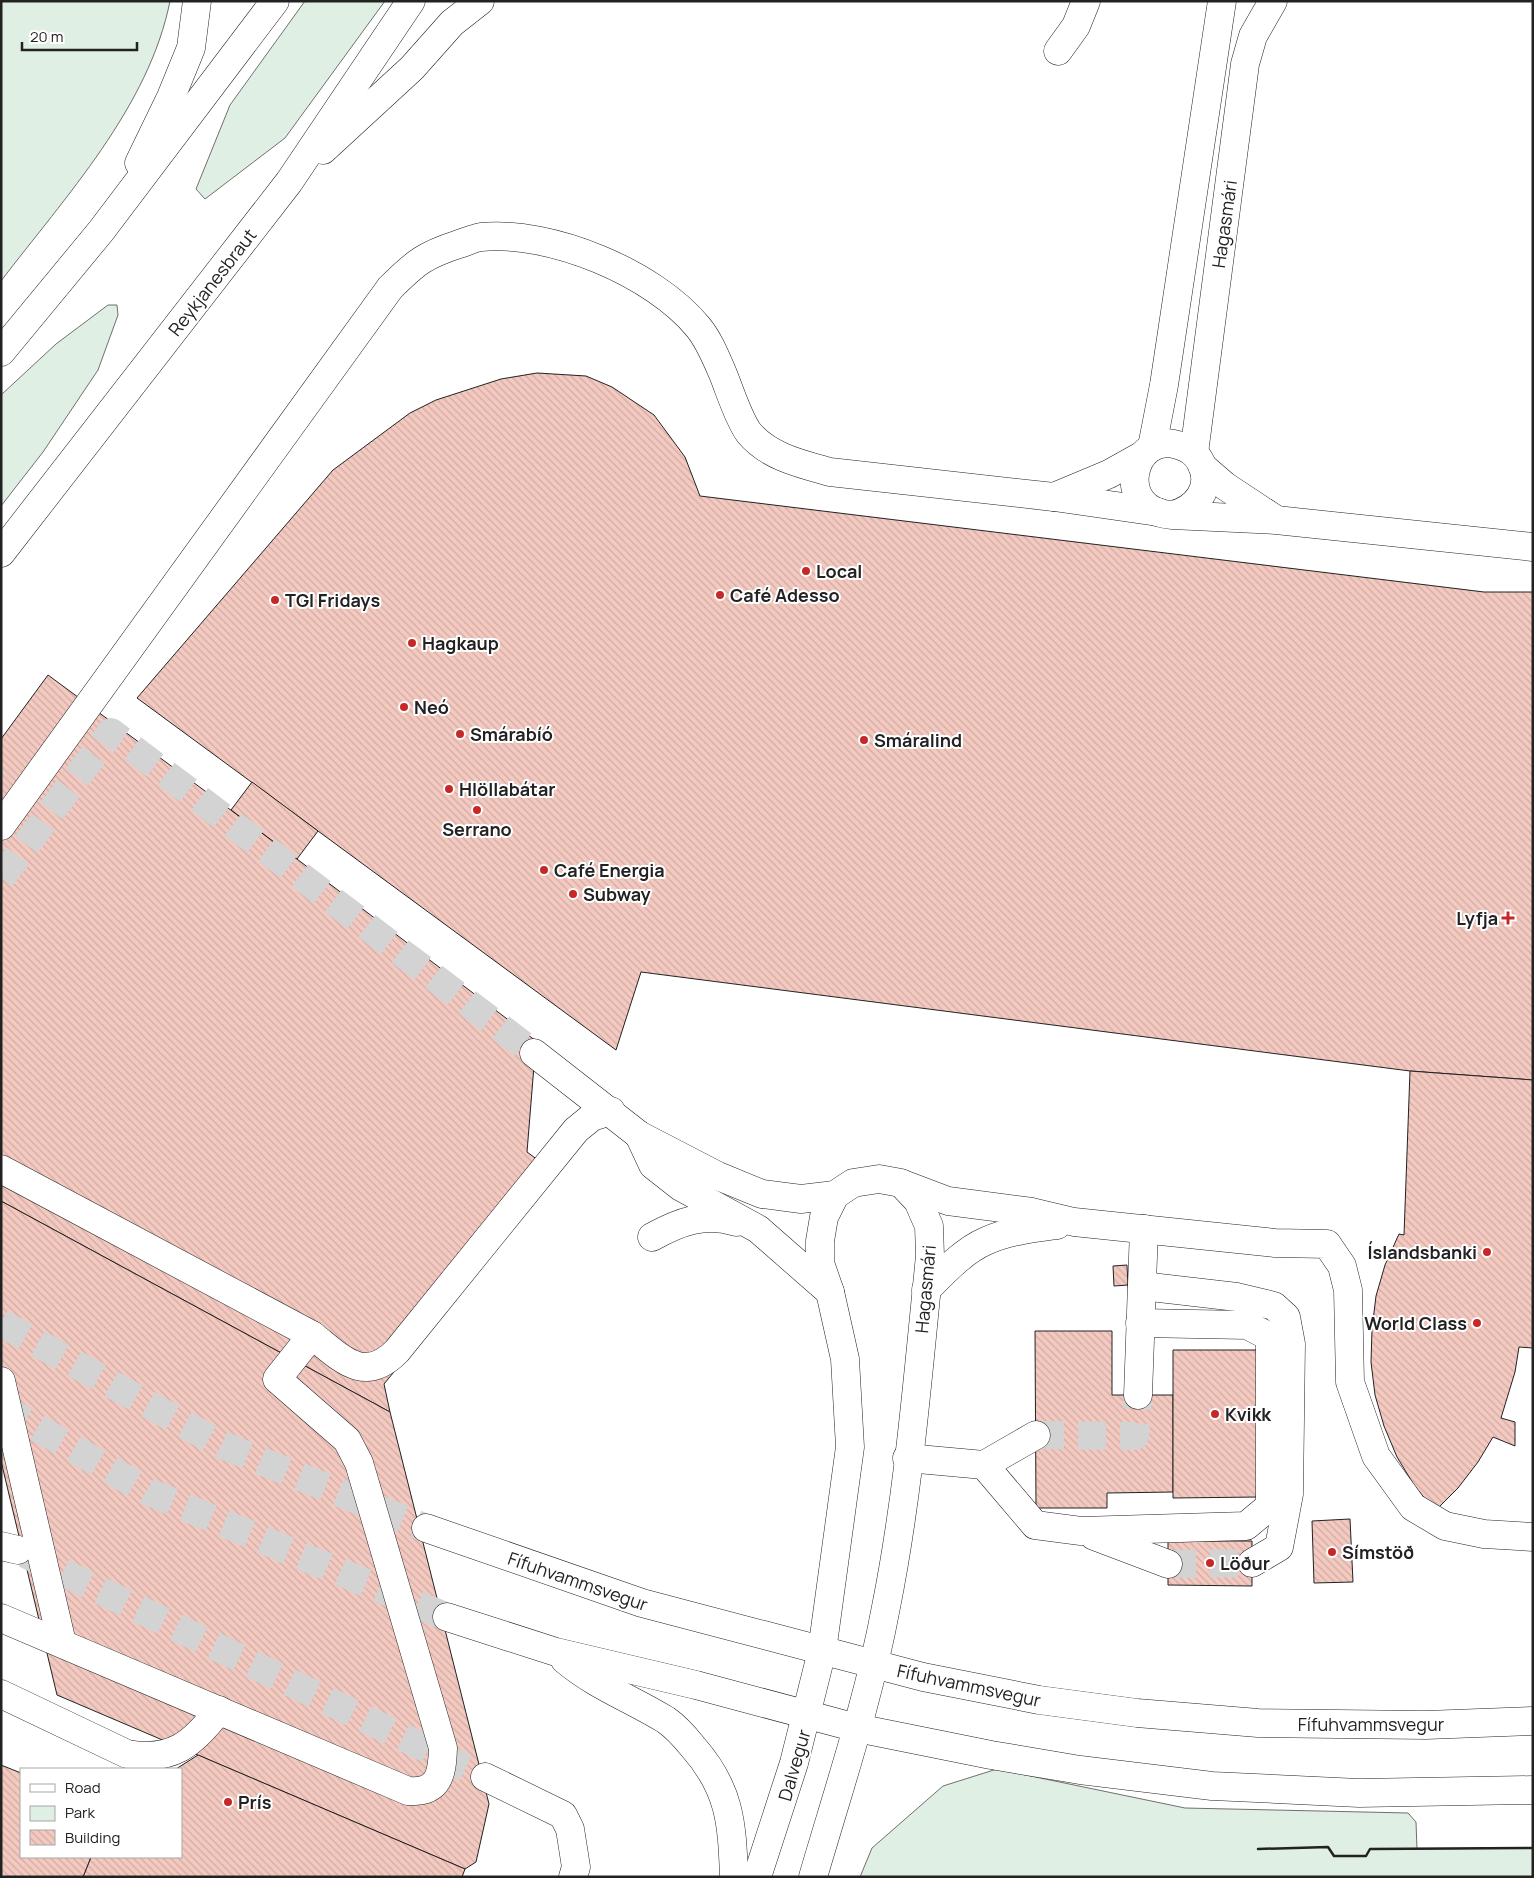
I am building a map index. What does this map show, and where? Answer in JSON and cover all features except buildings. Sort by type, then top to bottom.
[{"type":"main road","points":[[101,231],[140,161],[171,97],[190,48],[197,1]]},
{"type":"main road","points":[[1,352],[101,231],[275,1]]},
{"type":"main road","name":"Reykjanesbraut","points":[[1,553],[289,182],[411,1]]},
{"type":"main road","points":[[289,182],[412,68],[452,23],[480,1]]},
{"type":"main road","points":[[1058,51],[1076,26],[1086,1]]},
{"type":"main road","name":"Hagasmári","points":[[1222,1],[1167,366],[1148,451],[1137,464],[1134,475],[1135,488],[1140,498],[1148,507],[1165,514],[1183,512],[1199,498],[1204,488],[1199,460],[1245,64],[1253,36],[1273,1]]},
{"type":"main road","points":[[1,826],[390,288],[410,268],[430,254],[480,237],[523,237],[598,258],[623,268],[666,296],[699,327],[716,358],[749,432],[772,453],[794,462],[830,472],[1054,497],[1165,514],[1276,520],[1533,547]]},
{"type":"main road","points":[[1054,497],[1109,474],[1148,451],[1174,443],[1199,460],[1225,486],[1276,520]]},
{"type":"main road","points":[[534,1052],[639,1135],[718,1176],[762,1194],[801,1199],[835,1195],[853,1183],[879,1179],[901,1183],[948,1201],[1032,1212],[1074,1222],[1275,1243],[1327,1244],[1342,1266],[1348,1290],[1350,1382],[1376,1456],[1413,1508],[1445,1526],[1484,1534],[1533,1537]]},
{"type":"main road","points":[[1,1169],[312,1335],[352,1366],[370,1368],[386,1362],[576,1130],[592,1117],[611,1111]]},
{"type":"main road","points":[[639,1135],[654,1165],[682,1187],[758,1230],[830,1292]]},
{"type":"main road","name":"Hagasmári","points":[[873,1664],[894,1563],[908,1458],[930,1256],[929,1226],[918,1201],[901,1183]]},
{"type":"main road","points":[[822,1651],[850,1447],[844,1359],[830,1292],[820,1263],[820,1241],[824,1217],[835,1195]]},
{"type":"main road","points":[[652,1237],[674,1225],[704,1217],[729,1220],[758,1230]]},
{"type":"main road","points":[[926,1290],[958,1259],[986,1241],[1018,1231],[1074,1222]]},
{"type":"main road","points":[[1138,1395],[1144,1229]]},
{"type":"main road","points":[[1142,1286],[1237,1297],[1274,1306],[1286,1317],[1291,1344],[1290,1494],[1279,1547],[1252,1563]]},
{"type":"main road","points":[[984,1465],[1035,1524],[1081,1531],[1246,1526],[1270,1506],[1270,1337],[1247,1325],[1140,1323]]},
{"type":"main road","points":[[1,1618],[62,1642],[408,1791],[422,1792],[433,1786],[442,1769],[443,1748],[359,1464],[347,1440],[329,1422],[277,1379],[312,1335]]},
{"type":"main road","points":[[1,1381],[10,1459],[62,1642]]},
{"type":"main road","points":[[908,1458],[984,1465],[1036,1435]]},
{"type":"main road","name":"Fífuhvammsvegur","points":[[426,1528],[642,1603],[923,1677],[1039,1700],[1137,1713],[1258,1723],[1349,1725],[1533,1721]]},
{"type":"main road","points":[[1081,1531],[1168,1564]]},
{"type":"main road","points":[[447,1617],[556,1652],[808,1714],[857,1728],[991,1755],[1080,1770],[1212,1786],[1359,1793],[1533,1790]]},
{"type":"main road","name":"Dalvegur","points":[[757,1877],[779,1813],[808,1714],[822,1651]]},
{"type":"main road","points":[[556,1652],[580,1673],[666,1721],[681,1733],[699,1754],[717,1777],[725,1796],[733,1846],[734,1877]]},
{"type":"main road","points":[[813,1877],[857,1728],[873,1664]]},
{"type":"main road","points":[[1,1694],[127,1754],[148,1758],[168,1754],[202,1732],[219,1710]]},
{"type":"main road","points":[[485,1777],[563,1815],[570,1829],[576,1867],[573,1877]]},
{"type":"green space","points":[[1,1],[170,1],[159,40],[144,78],[124,114],[102,149],[77,183],[1,281]]},
{"type":"green space","points":[[305,1],[385,1],[285,138],[205,199],[196,189],[230,105]]},
{"type":"green space","points":[[108,305],[117,305],[118,315],[98,370],[43,452],[1,506],[1,395],[56,344]]},
{"type":"green space","points":[[997,1769],[1185,1808],[1408,1813],[1416,1822],[1417,1849],[1533,1848],[1533,1877],[860,1877],[872,1848],[943,1786]]},
{"type":"tunnel","points":[[1,878],[111,732],[534,1053]]},
{"type":"tunnel","points":[[1,1323],[222,1445],[426,1528]]},
{"type":"tunnel","points":[[1036,1435],[1135,1436],[1138,1395]]},
{"type":"tunnel","points":[[1,1407],[149,1492],[447,1617]]},
{"type":"tunnel","points":[[25,1554],[485,1777]]},
{"type":"tunnel","points":[[1168,1564],[1252,1563]]},
{"type":"wall","points":[[1258,1849],[1328,1847],[1334,1856],[1366,1856],[1370,1849],[1533,1848]]},
{"type":"place","name":"Local","points":[[806,571]]},
{"type":"place","name":"Café Adesso","points":[[720,595]]},
{"type":"place","name":"TGI Fridays","points":[[275,600]]},
{"type":"place","name":"Hagkaup","points":[[412,643]]},
{"type":"place","name":"Neó","points":[[404,707]]},
{"type":"place","name":"Smárabíó","points":[[460,734]]},
{"type":"place","name":"Smáralind","points":[[864,740]]},
{"type":"place","name":"Hlöllabátar","points":[[449,789]]},
{"type":"place","name":"Serrano","points":[[477,810]]},
{"type":"place","name":"Café Energia","points":[[544,870]]},
{"type":"place","name":"Subway","points":[[573,894]]},
{"type":"place","name":"Lyfja","points":[[1508,918]]},
{"type":"place","name":"Íslandsbanki","points":[[1487,1252]]},
{"type":"place","name":"World Class","points":[[1477,1323]]},
{"type":"place","name":"Kvikk","points":[[1215,1414]]},
{"type":"place","name":"Símstöð","points":[[1332,1552]]},
{"type":"place","name":"Löður","points":[[1210,1563]]},
{"type":"place","name":"Prís","points":[[228,1802]]}]
